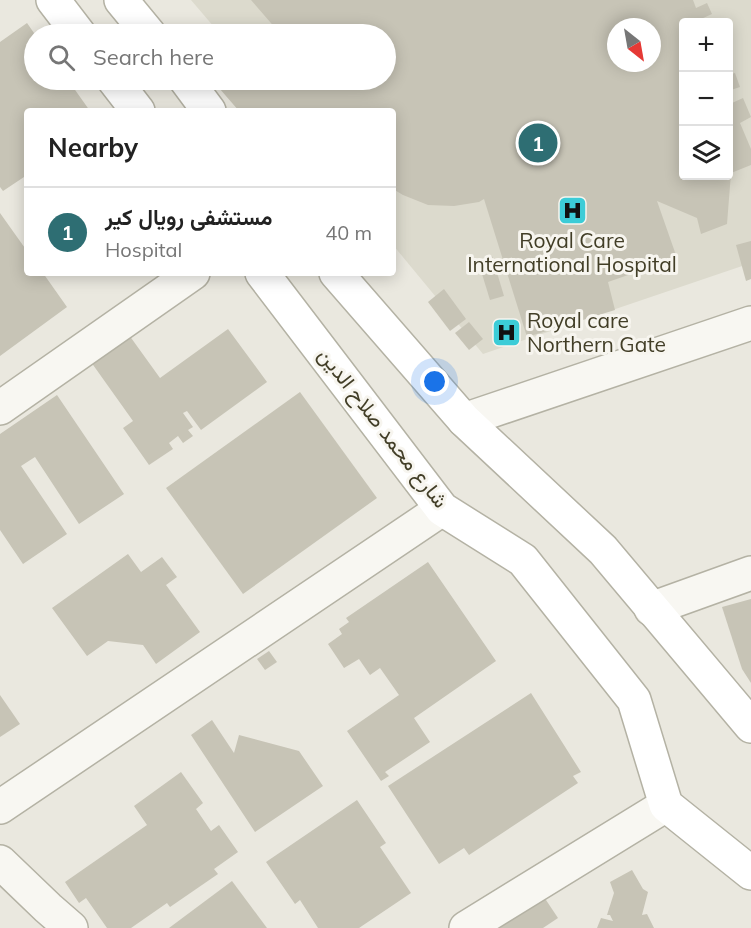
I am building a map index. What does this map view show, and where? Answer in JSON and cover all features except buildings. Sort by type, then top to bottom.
[{"type":"main road","points":[[53,0],[71,24]]},
{"type":"main road","points":[[121,0],[141,24]]},
{"type":"main road","points":[[122,90],[136,108]]},
{"type":"main road","points":[[193,90],[207,108]]},
{"type":"main road","name":"شارع محمد صلاح الدين","points":[[264,276],[442,509],[523,560],[634,700],[666,805]]},
{"type":"main road","points":[[339,276],[464,420],[603,550],[751,726]]},
{"type":"main road","points":[[666,805],[751,873]]},
{"type":"street","points":[[0,408],[189,276]]},
{"type":"street","points":[[464,420],[751,323]]},
{"type":"street","points":[[0,807],[442,509]]},
{"type":"street","points":[[651,609],[751,573]]},
{"type":"street","points":[[466,928],[666,805]]},
{"type":"street","points":[[0,862],[72,928]]},
{"type":"shaded area","name":"Royal Care International Hospital","points":[[191,0],[751,0],[751,263],[483,354],[396,249],[396,108],[280,108],[265,90],[396,90],[396,24],[211,24]]},
{"type":"place","name":"مستشفى رويال كير","points":[[538,143]]},
{"type":"place","name":"Royal Care International Hospital","points":[[572,210]]},
{"type":"place","name":"Royal care Northern Gate","points":[[506,333]]}]
